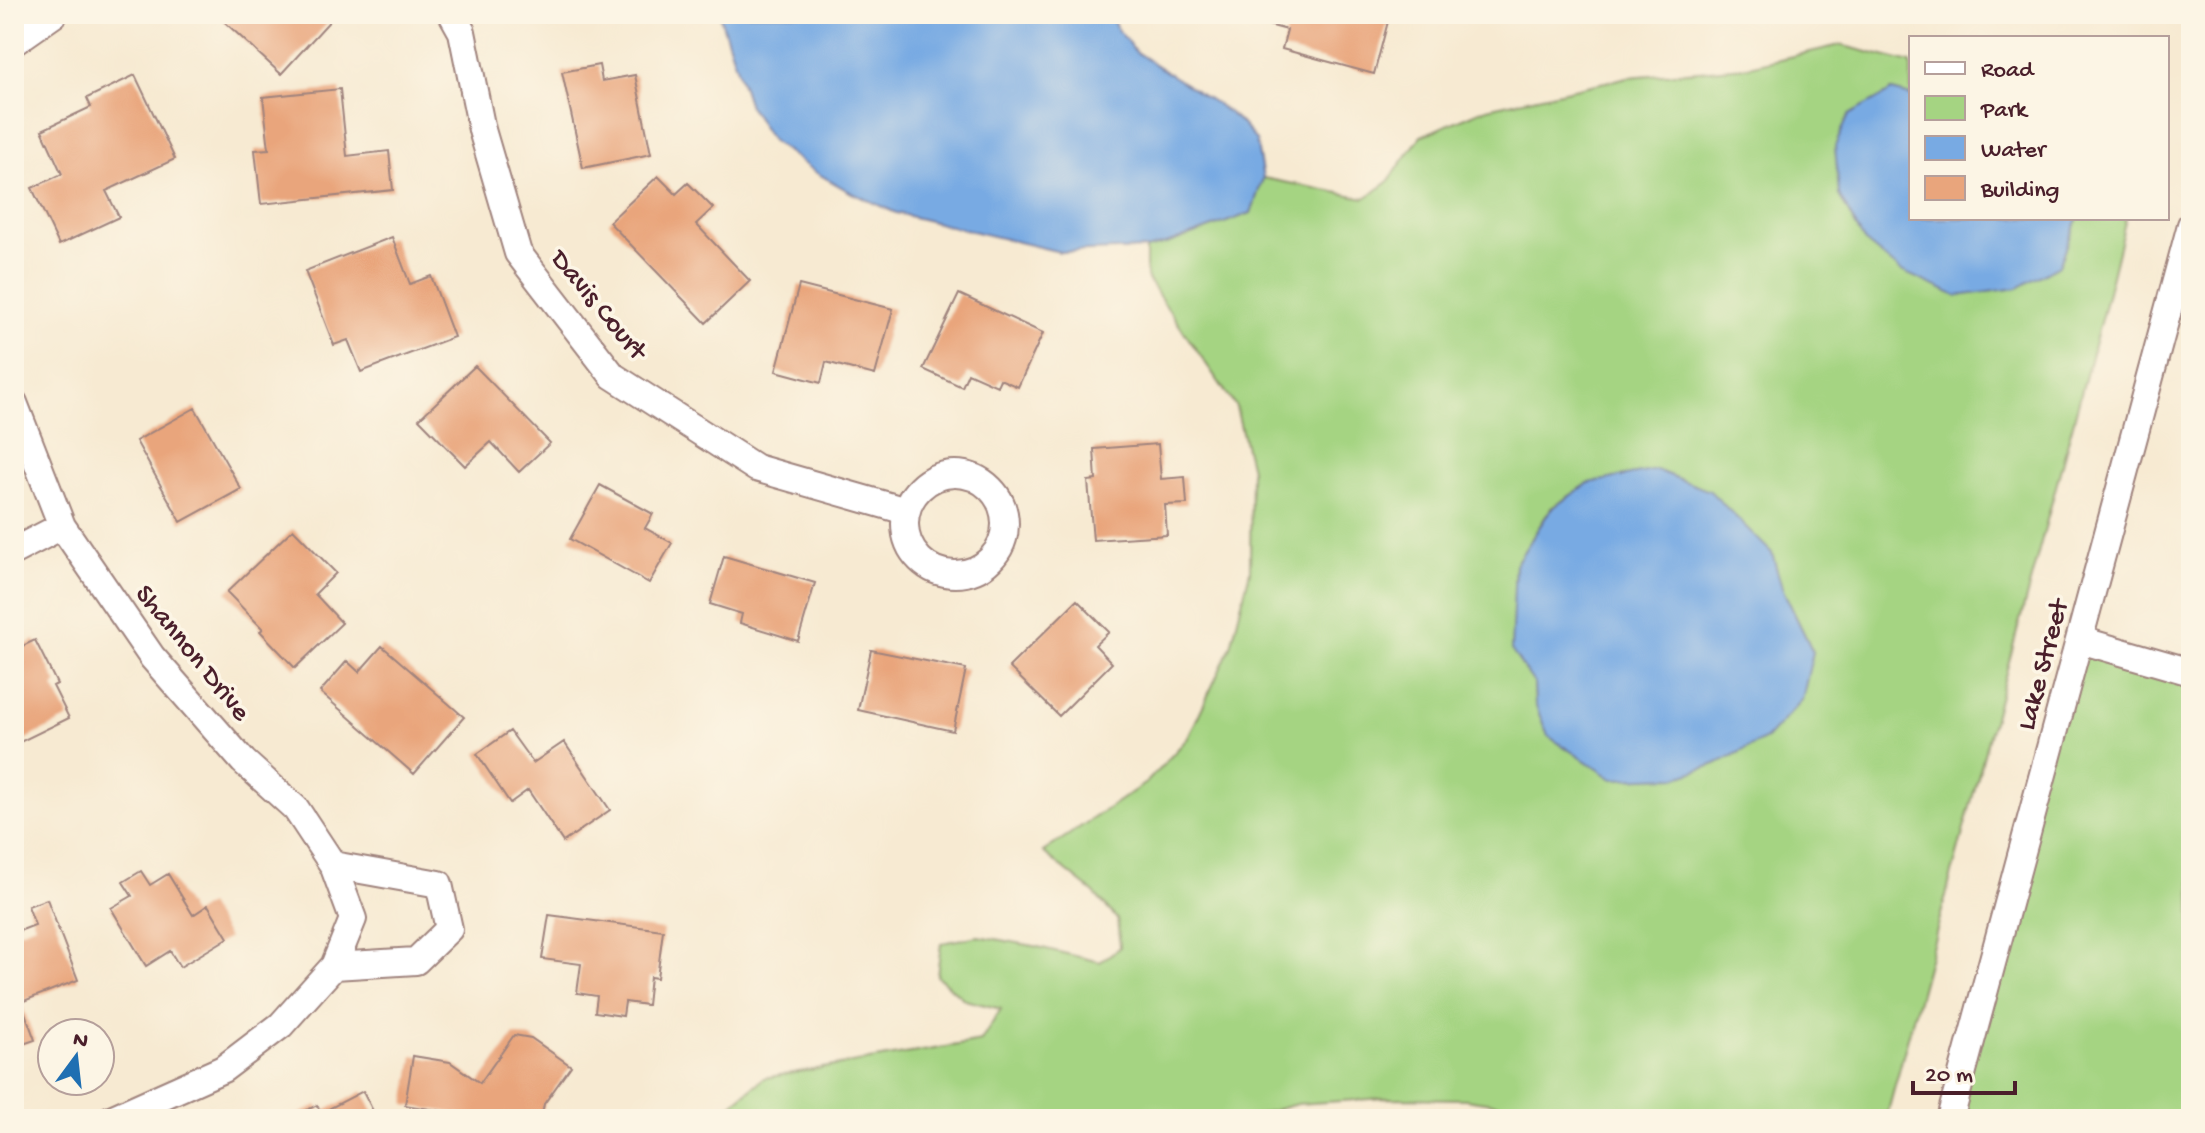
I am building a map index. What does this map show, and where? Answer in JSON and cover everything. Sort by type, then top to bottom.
[{"type":"street","points":[[14,42],[54,14]]},
{"type":"street","name":"Davis Court","points":[[452,14],[462,32],[482,130],[518,253],[613,376],[756,468],[906,511]]},
{"type":"street","name":"Lake Street","points":[[1950,1119],[2191,225]]},
{"type":"street","name":"Shannon Drive","points":[[14,403],[62,526],[152,657],[243,761],[296,809],[333,865],[353,919],[334,966]]},
{"type":"street","points":[[14,551],[62,526]]},
{"type":"street","points":[[2080,640],[2191,672]]},
{"type":"street","points":[[111,1119],[223,1069],[281,1025],[334,966],[416,961],[449,929],[439,884],[333,865]]},
{"type":"green space","points":[[1840,45],[1909,62],[1909,96],[1891,91],[1839,195],[1909,217],[1909,220],[1918,220],[2059,265],[2077,220],[2126,220],[1886,1119],[1601,1119],[1465,1099],[1386,1098],[1297,1104],[1241,1119],[714,1119],[764,1078],[981,1041],[1001,1009],[965,1000],[937,976],[941,943],[978,936],[1100,962],[1120,947],[1117,919],[1094,893],[1043,852],[1147,782],[1188,738],[1231,646],[1250,571],[1251,469],[1236,407],[1146,277],[1146,249],[1251,213],[1263,178],[1365,198],[1387,183],[1421,136],[1487,108],[1628,77],[1745,67]],"holes":[[[1589,483],[1772,553],[1782,588],[1813,652],[1535,704],[1534,683],[1514,606],[1515,565],[1551,508]]]},
{"type":"green space","points":[[2075,642],[2191,674],[2191,1119],[1948,1119]]},
{"type":"water","points":[[719,14],[1109,14],[1136,52],[1240,122],[1256,140],[1263,178],[1251,213],[1146,249],[1060,252],[896,213],[815,172],[771,140],[749,106]]},
{"type":"water","points":[[1892,91],[1909,95],[1909,220],[2077,220],[2059,265],[2018,288],[1957,296],[1901,271],[1864,241],[1839,195],[1835,146],[1849,115]]},
{"type":"water","points":[[1656,470],[1710,491],[1772,553],[1782,588],[1813,652],[1802,700],[1766,739],[1716,764],[1678,777],[1613,779],[1548,736],[1535,704],[1534,683],[1511,650],[1515,565],[1551,509],[1589,483]]},
{"type":"building","points":[[216,14],[336,14],[281,74]]},
{"type":"building","points":[[1248,14],[1390,14],[1374,74],[1282,49],[1287,30],[1247,19]]},
{"type":"building","points":[[599,65],[602,81],[635,75],[651,154],[583,168],[562,72]]},
{"type":"building","points":[[135,75],[175,159],[106,191],[119,217],[59,245],[32,188],[62,174],[42,130],[91,107],[87,98]]},
{"type":"building","points":[[340,89],[347,156],[389,151],[393,190],[261,204],[255,150],[269,149],[263,97]]},
{"type":"building","points":[[658,176],[676,194],[688,183],[713,208],[696,224],[750,281],[706,323],[609,222]]},
{"type":"building","points":[[392,237],[410,284],[431,276],[454,337],[361,372],[348,340],[334,345],[305,271]]},
{"type":"building","points":[[799,285],[893,309],[875,375],[826,362],[821,383],[776,371]]},
{"type":"building","points":[[959,294],[1043,333],[1018,387],[1000,379],[997,386],[968,373],[962,387],[923,369]]},
{"type":"building","points":[[475,366],[550,443],[519,472],[491,442],[465,466],[419,419]]},
{"type":"building","points":[[195,408],[241,489],[181,522],[136,441]]},
{"type":"building","points":[[1158,444],[1161,479],[1185,477],[1187,504],[1165,505],[1167,535],[1093,540],[1088,481],[1096,480],[1094,449]]},
{"type":"building","points":[[600,485],[653,514],[645,528],[672,543],[649,583],[570,539]]},
{"type":"building","points":[[293,529],[336,573],[315,594],[342,623],[295,668],[227,592]]},
{"type":"building","points":[[724,556],[815,583],[798,641],[740,623],[742,614],[710,604]]},
{"type":"building","points":[[1077,600],[1109,632],[1095,645],[1112,663],[1059,716],[1009,667]]},
{"type":"building","points":[[35,640],[57,684],[53,686],[69,718],[14,745],[14,650]]},
{"type":"building","points":[[382,646],[464,717],[414,774],[320,692],[347,661],[359,672]]},
{"type":"building","points":[[871,650],[966,669],[953,731],[858,710]]},
{"type":"building","points":[[510,731],[533,763],[564,742],[610,810],[563,842],[528,790],[510,803],[477,754]]},
{"type":"building","points":[[141,871],[150,885],[168,874],[193,915],[208,905],[228,938],[180,967],[170,951],[146,966],[111,908],[132,896],[123,882]]},
{"type":"building","points":[[47,899],[78,980],[21,1002],[35,1040],[14,1047],[14,933],[35,925],[28,906]]},
{"type":"building","points":[[549,915],[663,930],[657,978],[650,977],[647,1005],[625,1002],[623,1016],[595,1012],[597,996],[577,993],[581,964],[542,959]]},
{"type":"building","points":[[514,1035],[531,1038],[571,1066],[544,1104],[541,1119],[467,1119],[460,1114],[405,1105],[413,1056],[450,1062],[480,1083]]},
{"type":"building","points":[[363,1091],[377,1119],[289,1119],[317,1105],[321,1113]]}]
